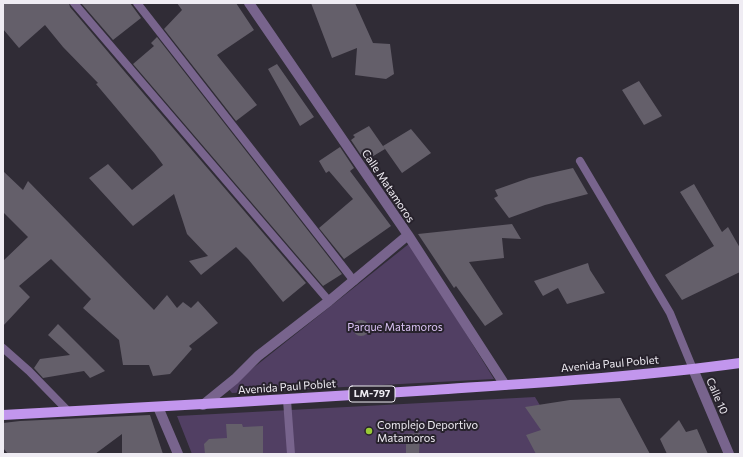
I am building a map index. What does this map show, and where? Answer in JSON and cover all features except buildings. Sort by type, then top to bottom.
[{"type":"main road","name":"Avenida Paul Poblet","points":[[3,415],[287,400],[505,385],[693,369],[740,363]]},
{"type":"street","name":"Calle Matamoros","points":[[249,3],[408,235],[505,385]]},
{"type":"street","points":[[203,405],[235,379],[258,356],[354,281],[408,235]]},
{"type":"street","name":"Calle 10","points":[[693,369],[729,454]]},
{"type":"street","points":[[158,407],[178,454]]},
{"type":"lane","points":[[74,3],[329,301]]},
{"type":"lane","points":[[137,3],[354,281]]},
{"type":"lane","points":[[580,160],[670,313],[693,369]]},
{"type":"lane","points":[[3,348],[29,371],[69,412]]},
{"type":"lane","points":[[287,400],[291,454]]},
{"type":"green space","name":"Parque Matamoros","points":[[410,243],[494,379],[232,393],[228,388]]},
{"type":"green space","name":"Complejo Deportivo Matamoros","points":[[535,397],[569,454],[192,454],[177,416]]},
{"type":"place","name":"Complejo Deportivo Matamoros","points":[[369,431]]}]
